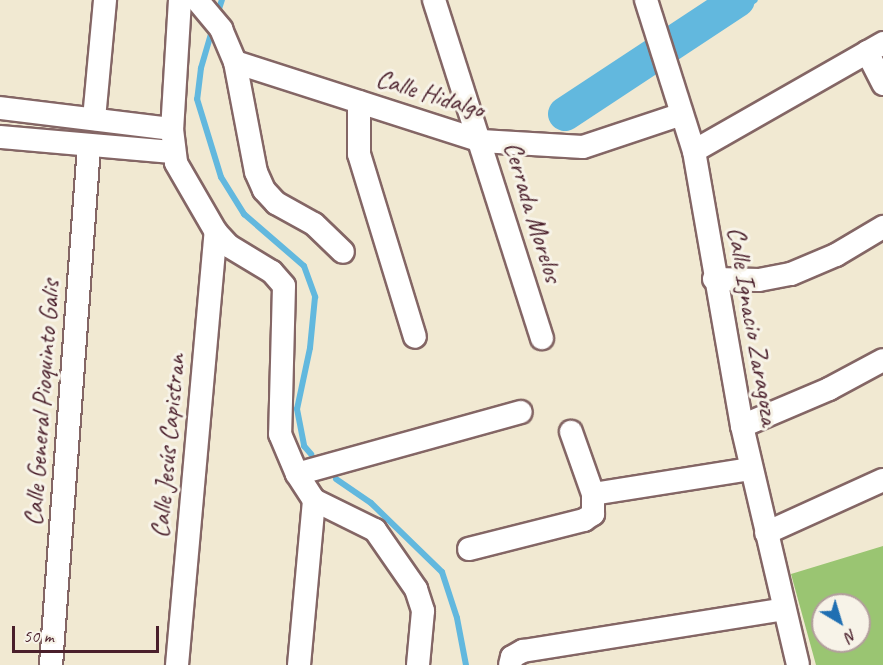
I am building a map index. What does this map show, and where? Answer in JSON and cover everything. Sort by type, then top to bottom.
[{"type":"street","points":[[94,119],[105,0]]},
{"type":"street","points":[[180,0],[172,152],[216,232],[242,255],[272,272],[286,293],[278,425],[297,474],[314,500],[375,530],[408,576],[423,610],[418,665]]},
{"type":"street","points":[[197,0],[221,29],[235,62],[256,172],[264,190],[276,203],[314,224],[343,252]]},
{"type":"street","name":"Cerrada Morelos","points":[[434,0],[481,141],[542,338]]},
{"type":"street","name":"Calle Ignacio Zaragoza","points":[[646,0],[694,151],[714,279],[742,426],[798,665]]},
{"type":"street","points":[[694,151],[875,48],[883,84]]},
{"type":"street","name":"Calle Hidalgo","points":[[235,62],[481,141],[583,147],[682,114]]},
{"type":"street","points":[[359,102],[359,154],[415,337]]},
{"type":"street","points":[[0,108],[172,129]]},
{"type":"street","points":[[0,137],[172,152]]},
{"type":"street","name":"Calle General Pioquinto Galis","points":[[51,665],[89,146]]},
{"type":"street","points":[[714,279],[759,280],[791,274],[836,255],[883,227]]},
{"type":"street","name":"Calle Jesús Capistran","points":[[177,665],[216,232]]},
{"type":"street","points":[[742,426],[829,389],[883,360]]},
{"type":"street","points":[[297,474],[521,412]]},
{"type":"street","points":[[468,549],[584,520],[594,511],[593,494],[571,432]]},
{"type":"street","points":[[593,494],[751,469]]},
{"type":"street","points":[[766,533],[883,480]]},
{"type":"street","points":[[299,665],[314,500]]},
{"type":"street","points":[[511,661],[523,651],[784,609]]},
{"type":"green space","points":[[883,546],[883,665],[816,665],[813,653],[871,653],[871,593],[811,593],[811,647],[791,574]]},
{"type":"waterway","points":[[217,15],[222,0]]},
{"type":"waterway","points":[[565,114],[738,0]]},
{"type":"waterway","points":[[668,52],[755,0]]},
{"type":"waterway","points":[[213,27],[201,68],[197,99],[221,177],[244,214],[304,266],[315,297],[310,348],[297,409],[304,446],[311,454]]},
{"type":"waterway","points":[[565,114],[659,57]]},
{"type":"waterway","points":[[336,479],[371,503],[442,572],[457,618],[466,665]]}]
